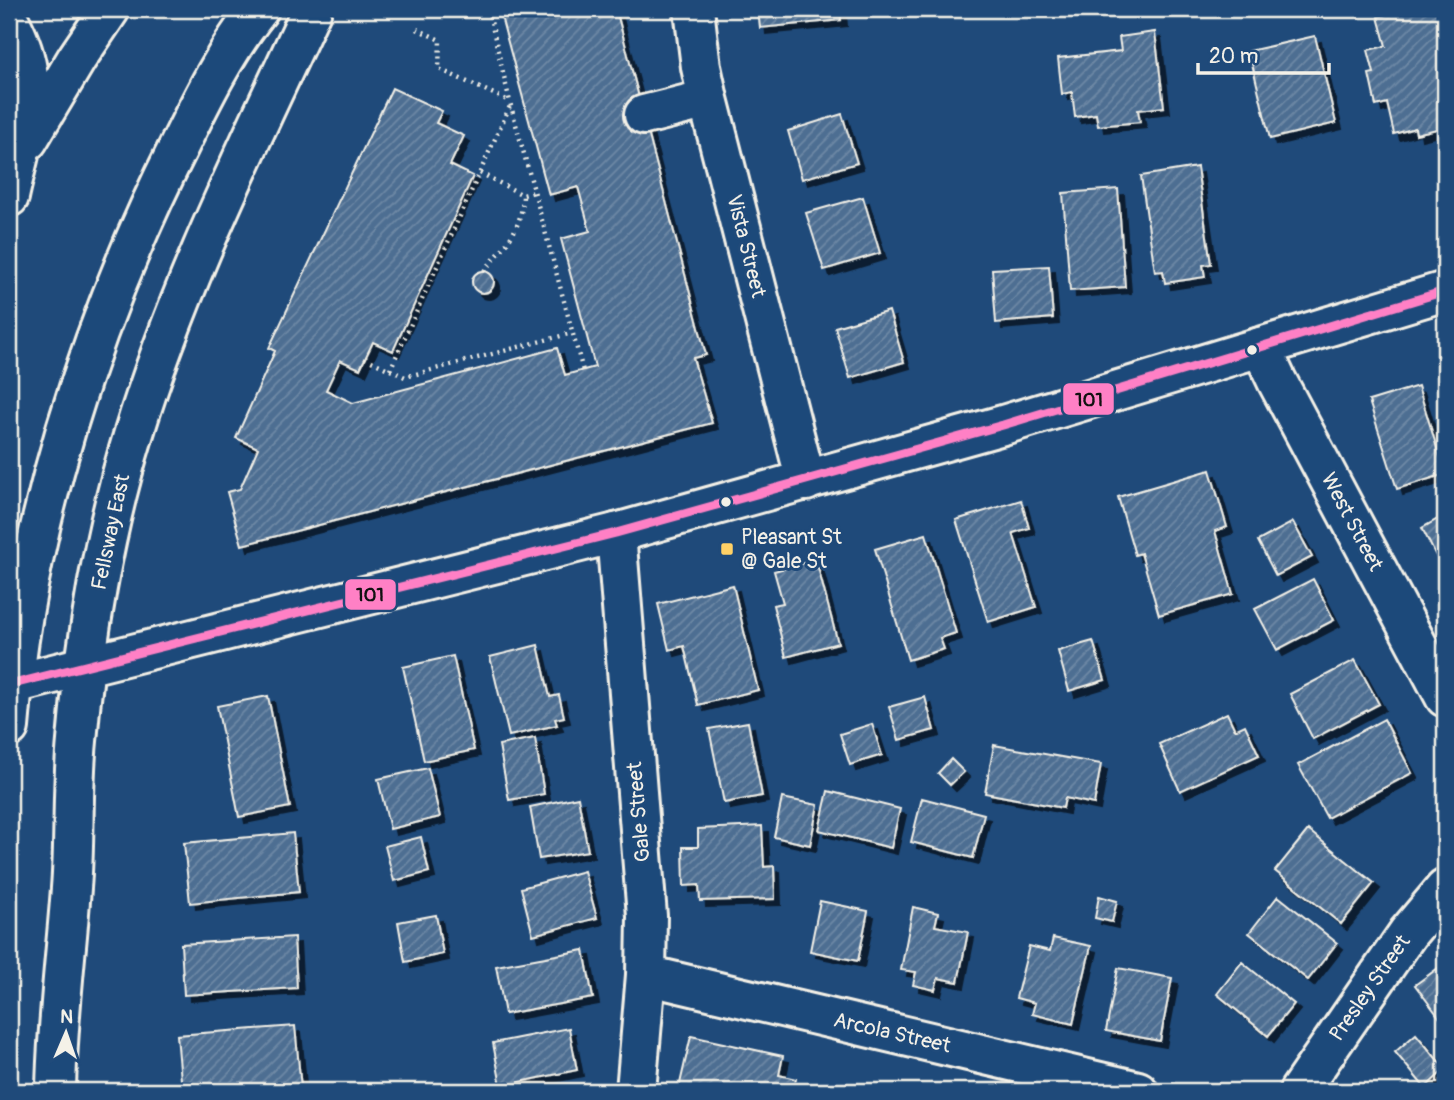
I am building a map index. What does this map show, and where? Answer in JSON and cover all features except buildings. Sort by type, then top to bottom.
[{"type":"main road","points":[[18,157],[77,58],[110,9]]},
{"type":"main road","points":[[9,727],[10,685],[32,559],[46,497],[72,410],[102,324],[153,197],[222,65],[259,9]]},
{"type":"main road","name":"Fellsway East","points":[[55,1091],[57,1036],[71,887],[76,743],[86,667],[117,495],[151,380],[218,210],[312,9]]},
{"type":"main road","name":"Vista Street","points":[[694,9],[708,99],[806,481]]},
{"type":"main road","points":[[9,20],[29,79],[28,103],[9,197]]},
{"type":"main road","points":[[644,115],[708,99]]},
{"type":"main road","points":[[10,685],[616,533],[806,481],[1003,425],[1445,291]]},
{"type":"main road","name":"West Street","points":[[1261,346],[1445,697]]},
{"type":"main road","name":"Gale Street","points":[[616,533],[647,916],[646,975],[636,1091]]},
{"type":"main road","name":"Presley Street","points":[[1299,1091],[1408,933],[1445,889]]},
{"type":"main road","name":"Arcola Street","points":[[646,975],[1138,1091]]},
{"type":"path","points":[[488,9],[510,103],[583,371]]},
{"type":"path","points":[[417,29],[440,40],[439,69],[510,103]]},
{"type":"path","points":[[390,370],[510,103]]},
{"type":"path","points":[[480,173],[523,195],[534,192]]},
{"type":"path","points":[[484,271],[513,236],[523,207],[523,195]]},
{"type":"path","points":[[366,358],[405,377],[572,333]]},
{"type":"transit line","name":"101","points":[[9,685],[616,533],[1003,425],[1445,291]]},
{"type":"place","name":"Pleasant St @ Gale St","points":[[727,549]]}]
